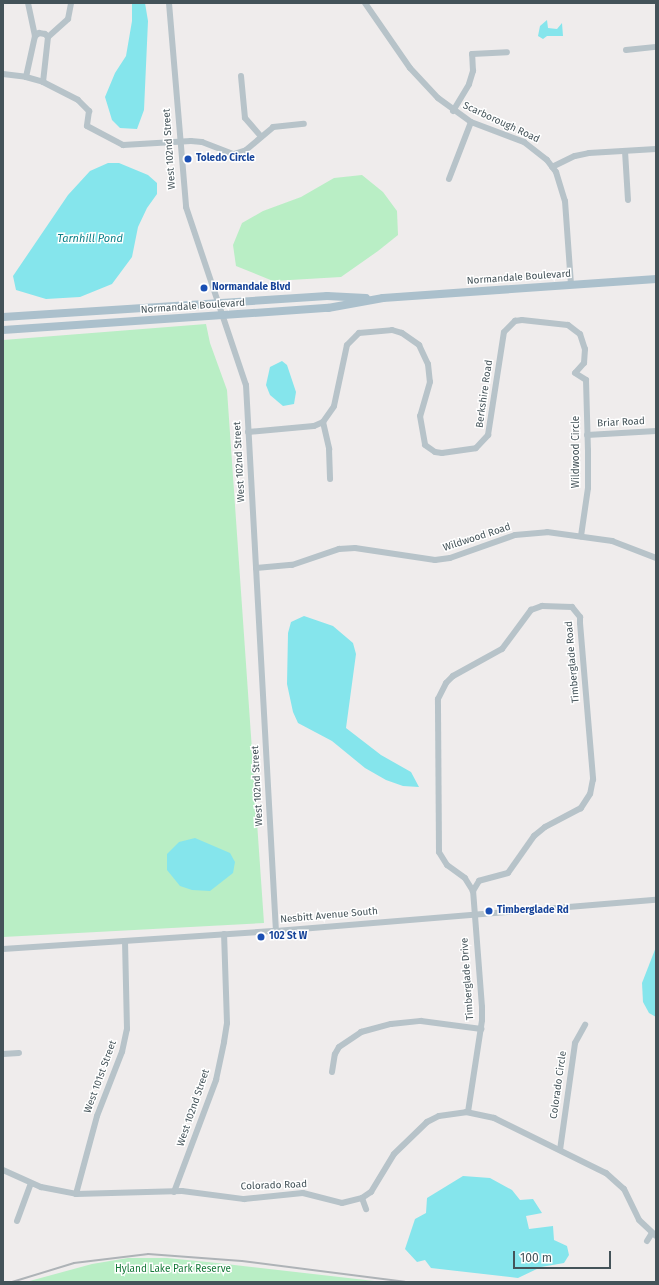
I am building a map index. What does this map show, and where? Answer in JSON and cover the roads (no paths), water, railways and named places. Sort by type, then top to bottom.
[{"type":"main road","name":"Normandale Boulevard","points":[[3,318],[327,296],[383,298],[656,279]]},
{"type":"main road","name":"Normandale Boulevard","points":[[3,330],[328,308],[383,298]]},
{"type":"street","points":[[26,77],[35,36],[28,3]]},
{"type":"street","points":[[43,82],[48,37],[68,19],[71,3]]},
{"type":"street","name":"West 102nd Street","points":[[169,3],[186,207],[220,315],[246,385],[276,931]]},
{"type":"street","name":"Scarborough Road","points":[[366,3],[410,68],[423,84],[453,111],[471,122],[524,142],[536,150],[552,167],[562,186],[565,201],[571,285]]},
{"type":"street","points":[[35,36],[39,33],[48,37]]},
{"type":"street","points":[[626,50],[656,47]]},
{"type":"street","points":[[453,111],[469,84],[473,71],[472,54],[507,52]]},
{"type":"street","points":[[3,74],[26,77],[43,82],[78,100],[89,111],[87,126],[123,146],[180,141],[202,142],[234,154],[246,150],[260,135],[273,127],[304,124]]},
{"type":"street","points":[[242,76],[245,118],[260,135]]},
{"type":"street","points":[[449,179],[471,122]]},
{"type":"street","points":[[552,167],[575,156],[656,149]]},
{"type":"street","points":[[625,151],[628,200]]},
{"type":"street","name":"Berkshire Road","points":[[323,422],[334,406],[345,349],[352,338],[359,333],[392,330],[402,333],[419,345],[428,364],[430,382],[422,405],[420,428],[425,445],[435,452],[476,448],[485,441],[490,430],[504,332],[515,321],[522,320],[561,323],[575,328],[584,341],[584,363],[575,373]]},
{"type":"street","name":"Wildwood Circle","points":[[575,373],[586,380],[588,488],[581,536]]},
{"type":"street","points":[[248,432],[314,426],[323,422],[329,449],[330,479]]},
{"type":"street","name":"Briar Road","points":[[587,434],[656,431]]},
{"type":"street","name":"Wildwood Road","points":[[256,568],[292,565],[338,549],[371,550],[435,560],[450,558],[500,540],[531,532],[581,536],[612,541],[656,558]]},
{"type":"street","name":"Timberglade Road","points":[[542,606],[572,607],[580,617],[592,779],[590,794],[581,808],[544,827],[534,836],[508,873],[479,881],[473,891],[465,878],[447,864],[439,852],[438,699],[446,683],[453,676],[502,649],[531,610],[542,606]]},
{"type":"street","name":"Timberglade Drive","points":[[468,1112],[481,1029],[482,1007],[473,914],[473,891]]},
{"type":"street","name":"Nesbitt Avenue South","points":[[3,949],[276,931],[656,900]]},
{"type":"street","name":"West 102nd Street","points":[[174,1192],[216,1080],[224,1042],[227,1023],[224,934]]},
{"type":"street","name":"West 101st Street","points":[[76,1194],[97,1116],[122,1052],[127,1029],[125,941]]},
{"type":"street","points":[[332,1072],[335,1054],[340,1047],[360,1032],[391,1024],[421,1021],[481,1029]]},
{"type":"street","name":"Colorado Circle","points":[[560,1150],[575,1043],[585,1025]]},
{"type":"street","points":[[3,1054],[19,1053]]},
{"type":"street","name":"Colorado Road","points":[[3,1170],[30,1182],[76,1194],[174,1192],[244,1199],[303,1193],[342,1203],[362,1198],[378,1184],[394,1154],[416,1130],[439,1116],[468,1112],[494,1118],[560,1150],[616,1180],[624,1189],[639,1220],[654,1235]]},
{"type":"street","points":[[17,1221],[30,1182]]},
{"type":"street","points":[[362,1198],[366,1210]]},
{"type":"street","points":[[647,1241],[654,1235]]},
{"type":"water","points":[[132,3],[145,3],[148,21],[144,110],[137,129],[120,128],[112,120],[105,97],[115,73],[126,56],[132,21]]},
{"type":"water","points":[[547,20],[548,28],[557,29],[562,23],[563,36],[547,36],[543,39],[538,36],[540,26]]},
{"type":"water","name":"Tarnhill Pond","points":[[108,163],[119,163],[148,175],[157,183],[157,194],[147,208],[138,227],[132,257],[112,284],[80,297],[46,299],[16,290],[13,276],[68,195],[90,171]]},
{"type":"water","points":[[282,361],[287,365],[296,392],[294,404],[283,406],[270,395],[266,385],[270,367]]},
{"type":"water","points":[[304,616],[333,626],[353,643],[356,654],[346,728],[381,755],[411,772],[419,787],[403,786],[386,780],[365,768],[332,741],[298,723],[293,712],[287,684],[288,633],[291,622]]},
{"type":"water","points":[[195,838],[230,853],[235,862],[233,873],[210,891],[192,890],[180,886],[167,870],[167,854],[179,842]]},
{"type":"water","points":[[656,947],[656,1017],[649,1013],[643,1002],[642,983]]},
{"type":"water","points":[[463,1176],[490,1178],[512,1190],[520,1200],[533,1199],[542,1213],[526,1216],[529,1229],[553,1226],[554,1240],[567,1246],[569,1255],[564,1263],[541,1267],[518,1278],[431,1268],[425,1260],[417,1262],[405,1249],[415,1219],[426,1213],[427,1198]]},
{"type":"railway","points":[[12,1282],[74,1263],[148,1254],[242,1261],[405,1282]]},
{"type":"place","name":"Toledo Circle","points":[[188,159]]},
{"type":"place","name":"Normandale Blvd","points":[[204,288]]},
{"type":"place","name":"Timberglade Rd","points":[[489,911]]},
{"type":"place","name":"102 St W","points":[[261,937]]},
{"type":"park label","name":"Hyland Lake Park Reserve","points":[[173,1270]]}]
